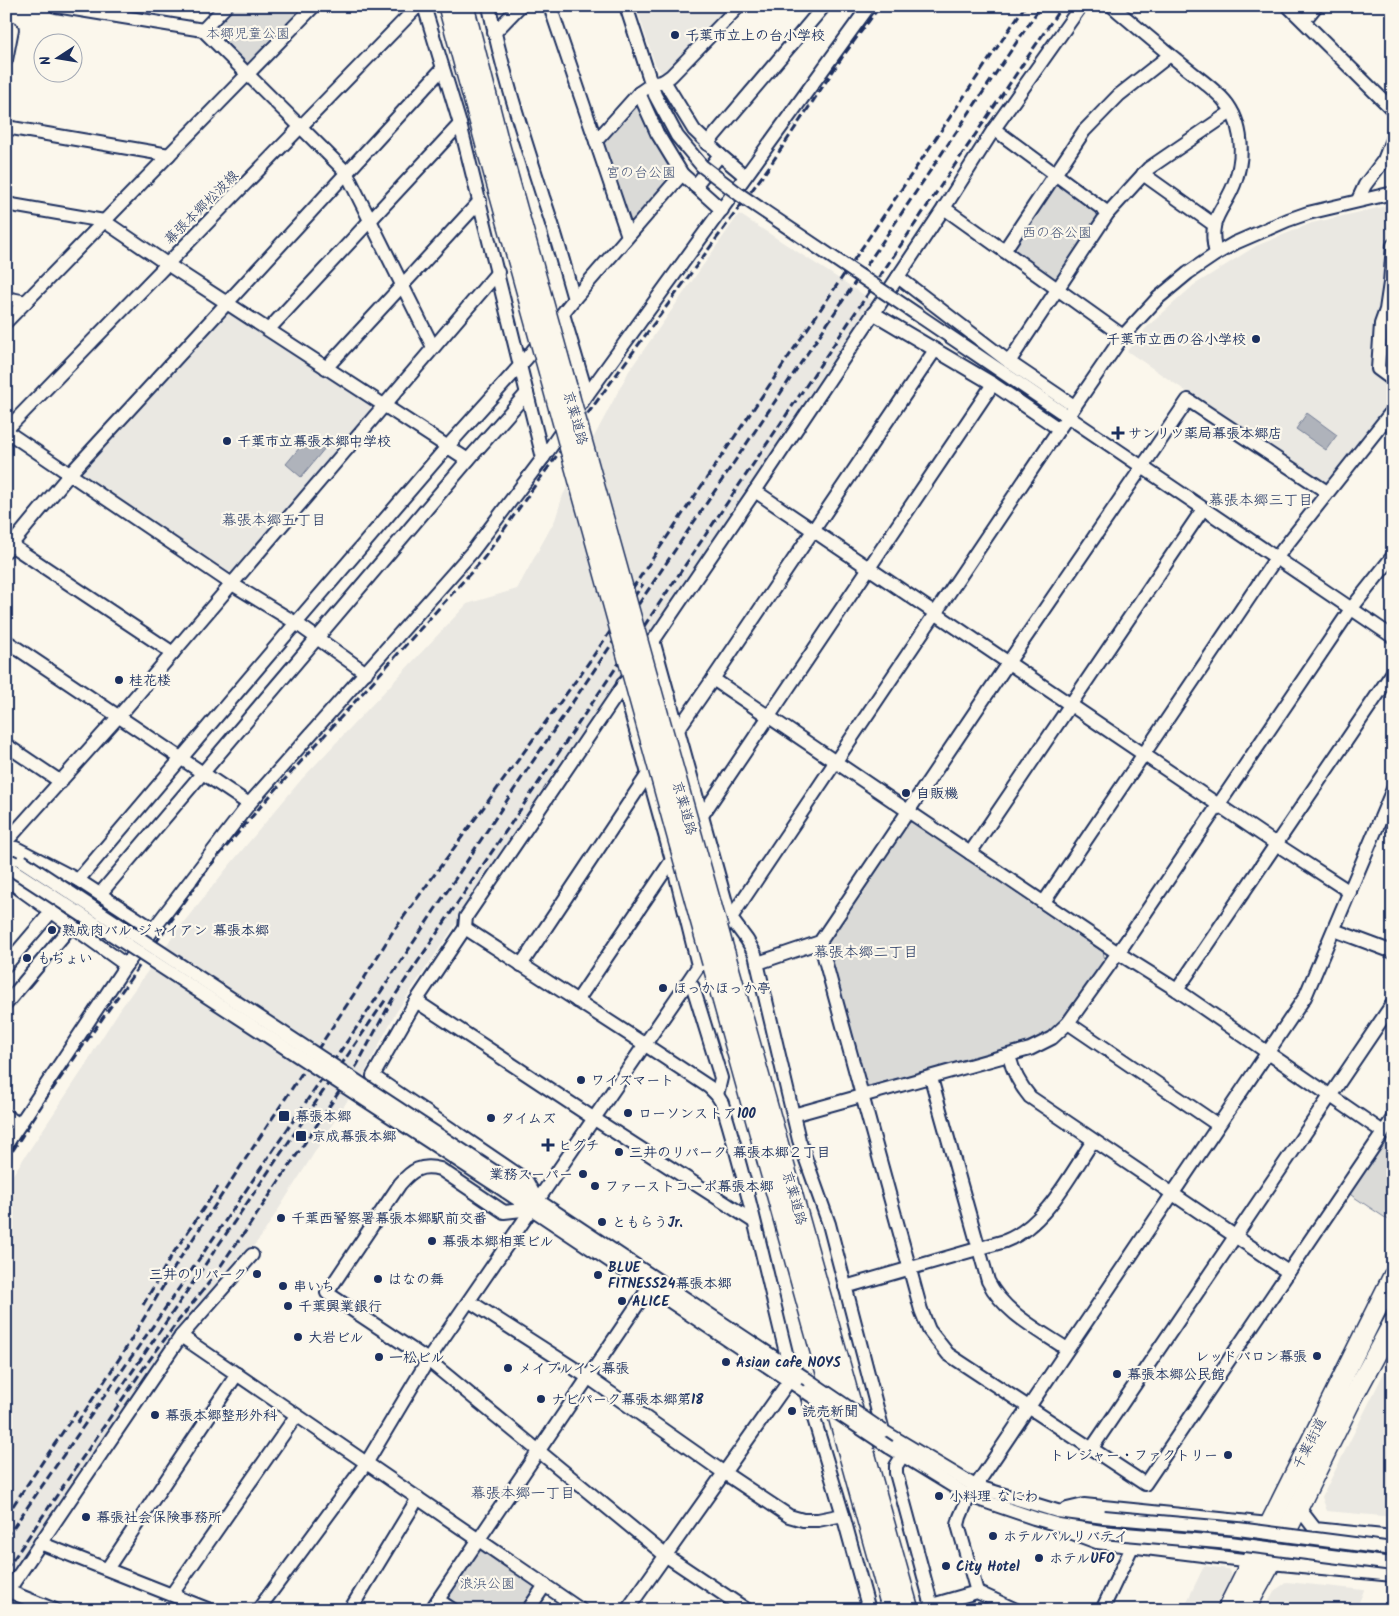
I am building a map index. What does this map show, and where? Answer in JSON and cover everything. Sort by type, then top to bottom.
[{"type":"highway","name":"京葉道路","points":[[448,6],[494,148],[712,960],[892,1610]]},
{"type":"highway","name":"京葉道路","points":[[464,6],[494,148]]},
{"type":"highway","name":"京葉道路","points":[[712,960],[909,1610]]},
{"type":"highway","name":"千葉街道","points":[[1226,1610],[1393,1276]]},
{"type":"highway","name":"千葉街道","points":[[1246,1610],[1351,1401],[1393,1323]]},
{"type":"highway","points":[[903,1590],[914,1602],[927,1608]]},
{"type":"street","points":[[56,6],[203,30],[346,172],[433,347]]},
{"type":"street","points":[[203,30],[226,6]]},
{"type":"street","points":[[6,322],[314,6]]},
{"type":"street","name":"幕張本郷松波線","points":[[6,431],[418,6]]},
{"type":"street","points":[[424,6],[460,124],[543,458]]},
{"type":"street","points":[[489,6],[511,97],[574,299]]},
{"type":"street","points":[[494,33],[520,6]]},
{"type":"street","points":[[550,6],[628,236]]},
{"type":"street","points":[[626,6],[658,83],[707,144],[745,176]]},
{"type":"street","points":[[596,141],[639,93],[658,83],[739,6]]},
{"type":"street","points":[[707,144],[824,6]]},
{"type":"street","points":[[6,1145],[126,965],[250,804],[472,552],[543,458],[869,6]]},
{"type":"street","points":[[1080,6],[994,129],[944,208],[755,491],[466,917],[465,928],[416,1001],[373,1076],[526,1180],[534,1205],[648,1288],[790,1375],[805,1378],[972,1491],[1057,1511],[1104,1517],[1392,1540]]},
{"type":"street","points":[[1112,6],[1222,98],[1238,125],[1241,139],[1240,166],[1236,181],[1213,224],[1213,242],[1216,254]]},
{"type":"street","points":[[1288,6],[1393,110]]},
{"type":"street","points":[[1304,21],[1316,6]]},
{"type":"street","points":[[6,60],[12,29]]},
{"type":"street","points":[[1004,251],[1084,131],[1119,94],[1170,55]]},
{"type":"street","points":[[172,653],[9,548],[69,475],[442,69]]},
{"type":"street","points":[[658,83],[655,95],[677,136],[702,166],[740,196],[1393,637]]},
{"type":"street","points":[[639,93],[657,133],[682,174],[722,210]]},
{"type":"street","points":[[1009,362],[1108,213],[1149,168],[1231,112]]},
{"type":"street","points":[[269,329],[460,124]]},
{"type":"street","points":[[6,127],[169,155]]},
{"type":"street","points":[[994,129],[1108,213]]},
{"type":"street","points":[[1358,200],[1365,185],[1389,163],[1393,138]]},
{"type":"street","points":[[695,186],[720,155]]},
{"type":"street","points":[[78,880],[682,174]]},
{"type":"street","points":[[1143,174],[1213,224]]},
{"type":"street","points":[[258,1610],[367,1462],[428,1360],[644,1044],[687,983],[712,960],[730,917],[1058,429],[1123,336],[1158,298],[1188,273],[1235,243],[1288,220],[1358,200],[1393,193]]},
{"type":"street","points":[[326,368],[480,201]]},
{"type":"street","points":[[6,204],[104,221],[468,460]]},
{"type":"street","points":[[944,208],[1123,336]]},
{"type":"street","points":[[1393,245],[1386,310],[1381,324],[1378,369],[1393,380]]},
{"type":"street","points":[[6,842],[61,782],[232,584],[498,272]]},
{"type":"street","points":[[898,276],[1009,362],[1074,406]]},
{"type":"street","points":[[6,298],[26,302]]},
{"type":"street","points":[[873,313],[993,384],[1058,429]]},
{"type":"street","points":[[563,314],[587,395]]},
{"type":"street","points":[[677,730],[935,350]]},
{"type":"street","points":[[701,817],[993,384]]},
{"type":"street","points":[[100,894],[316,638],[527,393]]},
{"type":"street","points":[[758,963],[820,942],[1008,662],[1188,400],[1327,492]]},
{"type":"street","points":[[1044,902],[1276,558],[1393,410]]},
{"type":"street","points":[[6,431],[232,584],[296,624],[366,674]]},
{"type":"street","points":[[755,491],[1276,844],[1350,892]]},
{"type":"street","points":[[970,852],[1203,509]]},
{"type":"street","points":[[793,1115],[1009,1056],[1052,1038],[1068,1023],[1118,953],[1351,609],[1393,556]]},
{"type":"street","points":[[653,640],[730,917],[747,940],[758,963],[799,1140],[829,1224],[883,1431]]},
{"type":"street","points":[[6,641],[250,804]]},
{"type":"street","points":[[1177,990],[1393,672]]},
{"type":"street","points":[[713,679],[1118,953],[1177,990],[1383,1132]]},
{"type":"street","points":[[623,684],[672,860],[712,960]]},
{"type":"street","points":[[6,745],[61,782]]},
{"type":"street","points":[[521,965],[648,774]]},
{"type":"street","points":[[977,1592],[958,1525],[972,1491],[1306,996],[1393,789]]},
{"type":"street","points":[[126,965],[52,912],[12,869],[6,849],[16,848],[78,880],[153,929]]},
{"type":"street","points":[[577,1001],[672,860]]},
{"type":"street","points":[[12,869],[507,1187],[790,1375],[806,1392],[889,1447],[972,1491],[1025,1516],[1059,1525],[1102,1532],[1230,1543],[1393,1564]]},
{"type":"street","points":[[6,965],[52,912]]},
{"type":"street","points":[[6,1004],[72,925]]},
{"type":"street","points":[[465,928],[709,1087],[722,1103],[739,1159],[790,1375],[627,1610]]},
{"type":"street","points":[[1334,930],[1393,952]]},
{"type":"street","points":[[820,942],[924,1320],[939,1344],[948,1354],[1145,1484],[1393,1118]]},
{"type":"street","points":[[687,983],[693,987],[721,1078],[717,1095]]},
{"type":"street","points":[[416,1001],[753,1221]]},
{"type":"street","points":[[1092,1448],[1393,1003]]},
{"type":"street","points":[[1068,1023],[1218,1125]]},
{"type":"street","points":[[1009,1056],[1015,1076],[1030,1097],[1288,1272]]},
{"type":"street","points":[[931,1078],[988,1281],[1008,1309],[1067,1350]]},
{"type":"street","points":[[6,1116],[19,1124]]},
{"type":"street","points":[[845,1286],[979,1249],[1014,1238],[1025,1232],[1038,1221],[1093,1141]]},
{"type":"street","points":[[534,1205],[504,1212],[440,1169],[431,1167],[410,1172],[327,1293],[428,1360],[665,1555],[747,1610]]},
{"type":"street","points":[[55,1610],[8,1591],[181,1336],[252,1255]]},
{"type":"street","points":[[453,1610],[434,1605],[648,1288]]},
{"type":"street","points":[[469,1301],[589,1378],[789,1516],[803,1520],[818,1520],[843,1515]]},
{"type":"street","points":[[181,1336],[581,1610]]},
{"type":"street","points":[[107,1569],[237,1374]]},
{"type":"street","points":[[806,1392],[869,1610]]},
{"type":"street","points":[[172,1594],[296,1416]]},
{"type":"street","points":[[903,1456],[896,1466],[896,1473],[927,1608],[977,1592],[1016,1610]]},
{"type":"street","points":[[350,1610],[418,1498]]},
{"type":"street","points":[[1057,1511],[1084,1505],[1269,1524]]},
{"type":"street","points":[[1298,1507],[1315,1528],[1392,1540]]},
{"type":"street","points":[[1059,1525],[1072,1533],[1090,1540],[1132,1547],[1251,1561],[1260,1559],[1280,1545]]},
{"type":"street","points":[[40,1542],[210,1610]]},
{"type":"street","points":[[1102,1610],[1132,1547]]},
{"type":"street","points":[[1271,1563],[1393,1575]]},
{"type":"street","points":[[528,1610],[545,1585]]},
{"type":"shaded area","name":"千葉市立上の台小学校","points":[[636,6],[733,6],[668,73],[661,72],[655,64]]},
{"type":"shaded area","name":"千葉市立西の谷小学校","points":[[1391,205],[1385,286],[1373,370],[1393,384],[1393,402],[1329,483],[1321,483],[1127,351],[1147,327],[1194,285],[1256,246],[1312,223]]},
{"type":"shaded area","points":[[739,214],[875,302],[395,1014],[363,1076],[261,1237],[180,1332],[6,1580],[6,1185],[84,1068],[121,1008],[179,928],[301,780],[467,604],[517,589],[555,520],[563,495],[629,371]]},
{"type":"shaded area","name":"千葉市立幕張本郷中学校","points":[[229,313],[370,406],[371,414],[237,571],[229,572],[83,475],[83,468],[221,315]]},
{"type":"shaded area","points":[[1307,413],[1337,435],[1326,450],[1296,429]]},
{"type":"shaded area","points":[[310,435],[325,448],[301,477],[286,464]]},
{"type":"shaded area","points":[[1393,1355],[1393,1517],[1327,1511],[1322,1497]]},
{"type":"shaded area","points":[[1204,1566],[1228,1569],[1232,1576],[1215,1610],[1183,1610]]},
{"type":"shaded area","points":[[1287,1582],[1364,1590],[1356,1610],[1264,1610],[1274,1591]]},
{"type":"green space","name":"本郷児童公園","points":[[232,6],[304,6],[304,11],[252,66],[245,66],[213,35],[213,26]]},
{"type":"green space","name":"宮の台公園","points":[[633,106],[640,106],[673,170],[673,178],[635,222],[628,220],[603,147],[605,139]]},
{"type":"green space","name":"西の谷公園","points":[[1060,184],[1098,211],[1100,219],[1060,278],[1052,279],[1015,253],[1013,245],[1053,186]]},
{"type":"green space","points":[[912,822],[1103,952],[1105,960],[1063,1018],[1049,1031],[1037,1038],[1007,1049],[869,1086],[863,1083],[826,949],[827,940],[905,824]]},
{"type":"green space","points":[[1393,1126],[1393,1223],[1351,1195],[1349,1190]]},
{"type":"green space","points":[[1304,1544],[1393,1552],[1393,1557],[1308,1548],[1303,1546]]},
{"type":"green space","name":"浪浜公園","points":[[484,1549],[535,1582],[537,1590],[523,1610],[458,1610],[448,1603],[446,1595],[476,1551]]},
{"type":"railway","points":[[6,1161],[47,1097],[209,867],[261,806],[484,558],[536,484],[769,167],[843,56],[880,6]]},
{"type":"railway","points":[[632,589],[1025,6]]},
{"type":"railway","points":[[6,1538],[380,993],[525,773],[1041,6]]},
{"type":"railway","points":[[6,1570],[143,1369],[212,1279],[245,1232],[357,1065],[392,1000],[1062,6]]},
{"type":"railway","points":[[77,1423],[123,1353],[179,1260],[360,985],[392,933],[580,675],[643,584]]},
{"type":"railway","points":[[117,1394],[386,999]]},
{"type":"railway","points":[[143,1305],[172,1255],[218,1187]]},
{"type":"railway","points":[[6,1516],[77,1411]]},
{"type":"place","name":"千葉市立上の台小学校","points":[[675,35]]},
{"type":"place","name":"千葉市立西の谷小学校","points":[[1256,339]]},
{"type":"place","name":"サンリツ薬局幕張本郷店","points":[[1118,433]]},
{"type":"place","name":"千葉市立幕張本郷中学校","points":[[227,441]]},
{"type":"place","name":"桂花楼","points":[[119,680]]},
{"type":"place","name":"自販機","points":[[906,793]]},
{"type":"place","name":"熟成肉バル ジャイアン 幕張本郷","points":[[52,930]]},
{"type":"place","name":"もぢょい","points":[[27,958]]},
{"type":"place","name":"ほっかほっか亭","points":[[663,988]]},
{"type":"place","name":"ワイズマート","points":[[581,1080]]},
{"type":"place","name":"ローソンストア100","points":[[628,1113]]},
{"type":"place","name":"幕張本郷","points":[[284,1116]]},
{"type":"place","name":"タイムズ","points":[[491,1118]]},
{"type":"place","name":"京成幕張本郷","points":[[301,1136]]},
{"type":"place","name":"ヒグチ","points":[[548,1145]]},
{"type":"place","name":"三井のリパーク 幕張本郷２丁目","points":[[619,1152]]},
{"type":"place","name":"業務スーパー","points":[[583,1174]]},
{"type":"place","name":"ファーストコーポ幕張本郷","points":[[595,1186]]},
{"type":"place","name":"千葉西警察署幕張本郷駅前交番","points":[[281,1218]]},
{"type":"place","name":"ともらうJr.","points":[[602,1222]]},
{"type":"place","name":"幕張本郷相葉ビル","points":[[432,1241]]},
{"type":"place","name":"三井のリパーク","points":[[257,1274]]},
{"type":"place","name":"BLUE FITNESS24幕張本郷","points":[[598,1275]]},
{"type":"place","name":"はなの舞","points":[[378,1279]]},
{"type":"place","name":"串いち","points":[[283,1286]]},
{"type":"place","name":"ALICE","points":[[622,1301]]},
{"type":"place","name":"千葉興業銀行","points":[[288,1306]]},
{"type":"place","name":"大岩ビル","points":[[298,1337]]},
{"type":"place","name":"レッドバロン幕張","points":[[1317,1356]]},
{"type":"place","name":"一松ビル","points":[[379,1357]]},
{"type":"place","name":"Asian cafe NOYS","points":[[726,1362]]},
{"type":"place","name":"メイプルイン幕張","points":[[508,1368]]},
{"type":"place","name":"幕張本郷公民館","points":[[1117,1374]]},
{"type":"place","name":"ナビパーク幕張本郷第18","points":[[541,1399]]},
{"type":"place","name":"読売新聞","points":[[792,1411]]},
{"type":"place","name":"幕張本郷整形外科","points":[[155,1415]]},
{"type":"place","name":"トレジャー・ファクトリー","points":[[1228,1455]]},
{"type":"place","name":"小料理 なにわ","points":[[939,1496]]},
{"type":"place","name":"幕張社会保険事務所","points":[[86,1517]]},
{"type":"place","name":"ホテルパルリバテイ","points":[[993,1536]]},
{"type":"place","name":"ホテルUFO","points":[[1039,1558]]},
{"type":"place","name":"City Hotel","points":[[946,1566]]},
{"type":"district","name":"幕張本郷三丁目","points":[[1261,500]]},
{"type":"district","name":"幕張本郷五丁目","points":[[274,520]]},
{"type":"district","name":"幕張本郷二丁目","points":[[866,952]]},
{"type":"district","name":"幕張本郷一丁目","points":[[523,1493]]}]
